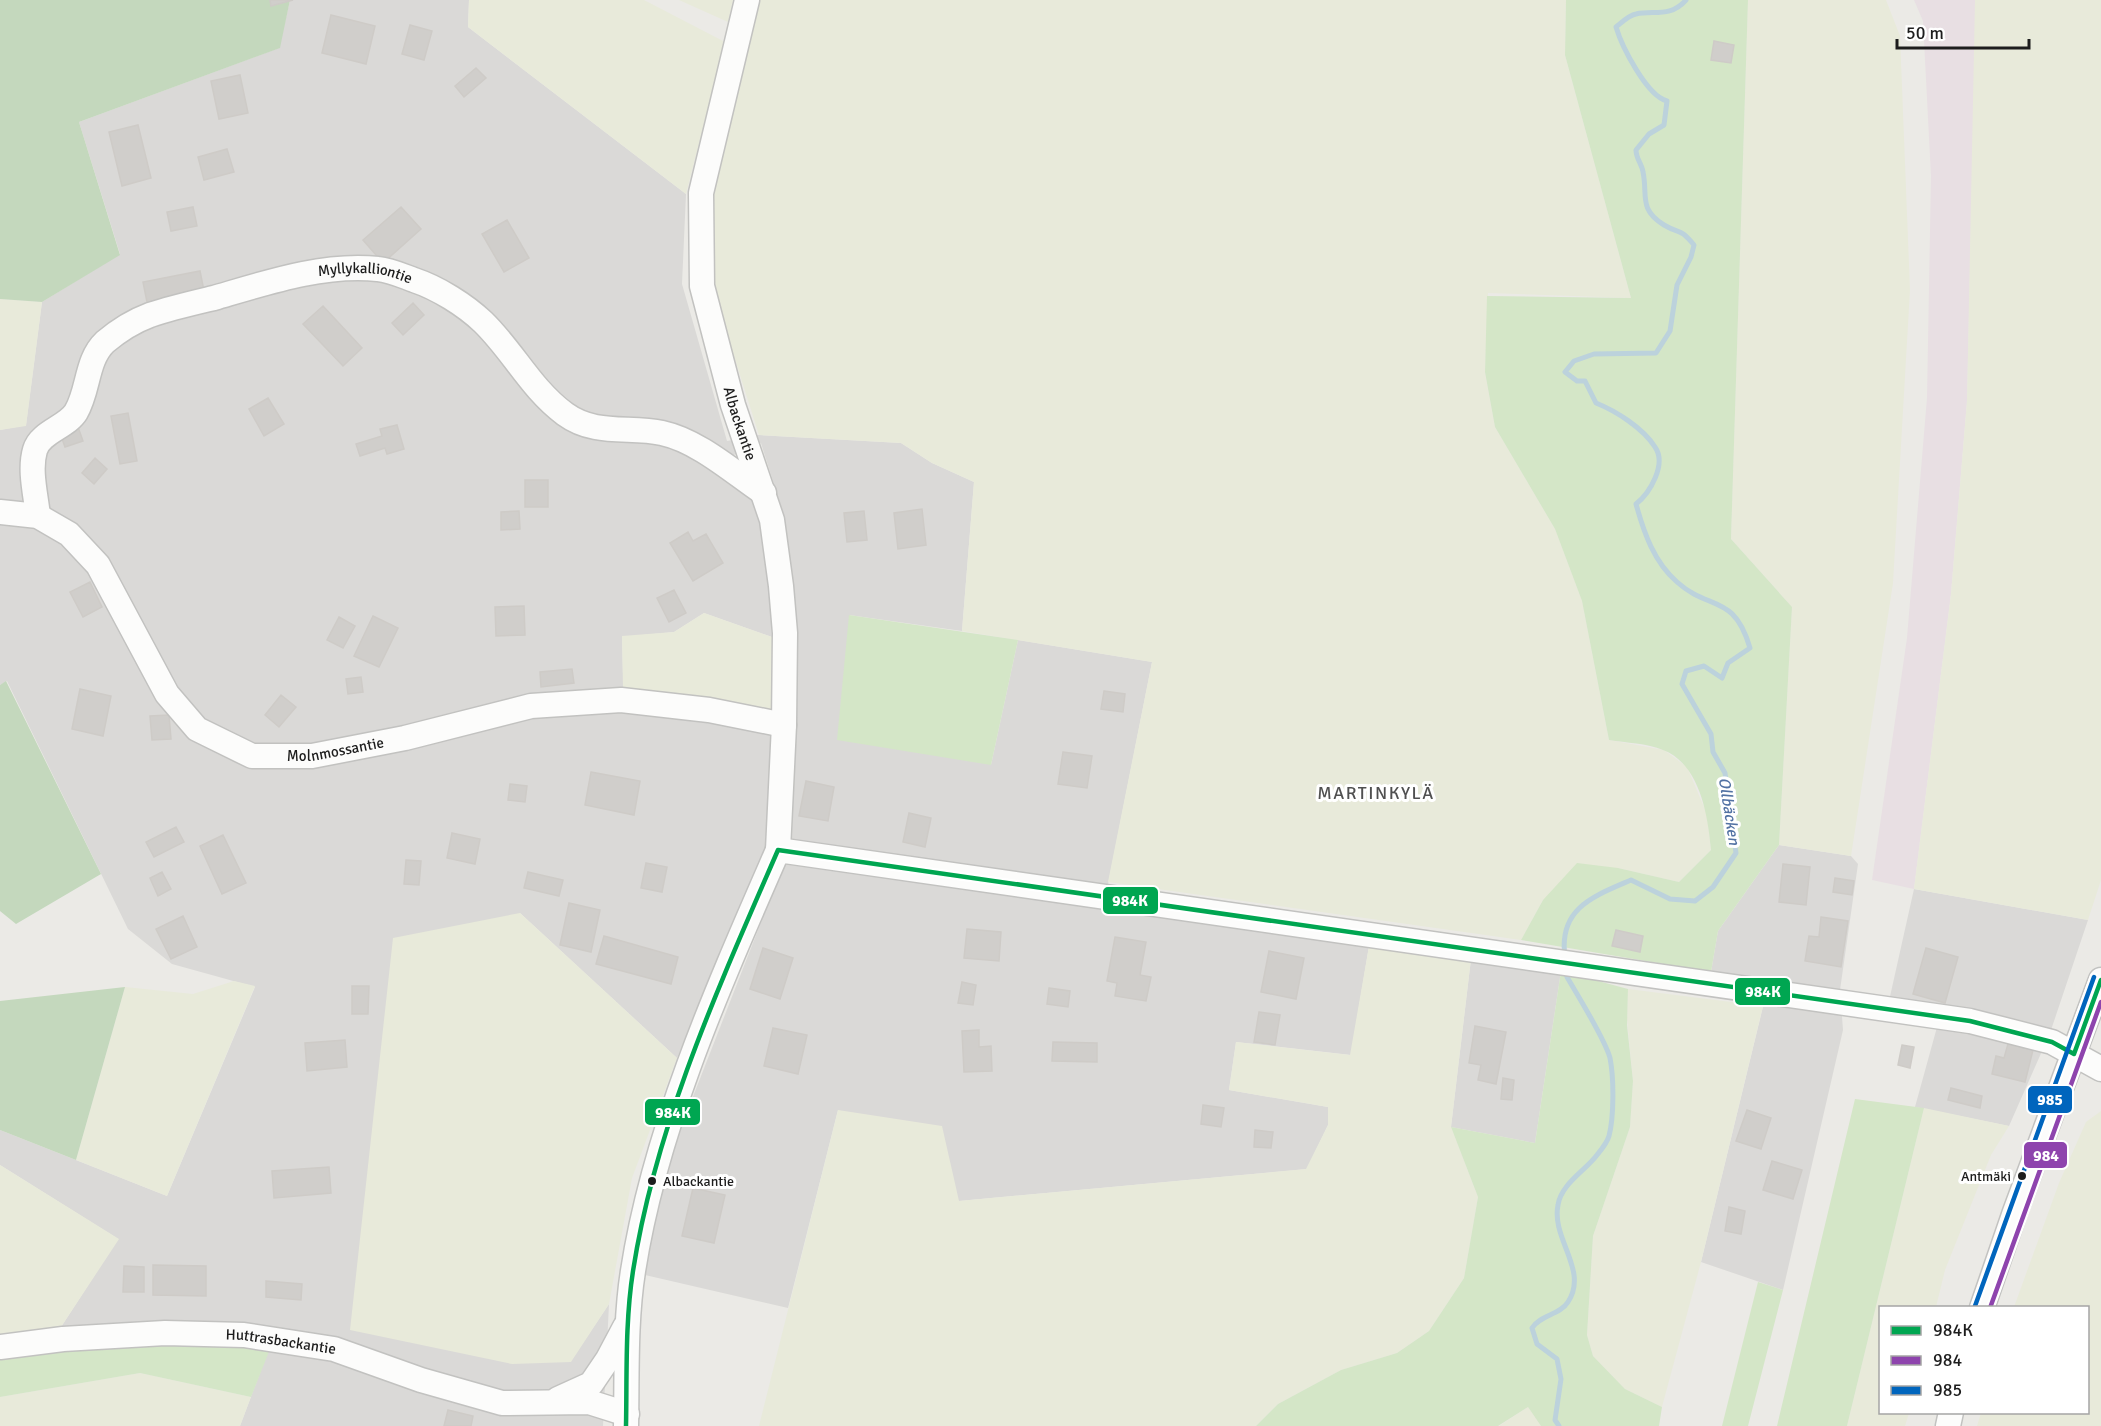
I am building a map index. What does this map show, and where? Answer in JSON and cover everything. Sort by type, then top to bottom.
[{"type":"street","name":"Albackantie","points":[[747,0],[701,193],[702,286],[733,405],[772,520],[781,586],[785,633],[784,725],[778,850]]},
{"type":"street","name":"Myllykalliontie","points":[[38,516],[33,469],[35,448],[47,435],[75,415],[93,360],[103,344],[120,330],[148,316],[262,284],[318,273],[355,269],[379,269],[416,280],[463,306],[484,322],[536,388],[574,419],[599,429],[662,433],[682,440],[764,493]]},
{"type":"street","name":"Molnmossantie","points":[[0,512],[38,516],[69,534],[98,565],[167,694],[197,729],[252,756],[312,756],[405,738],[531,706],[621,700],[709,710],[784,725]]},
{"type":"street","points":[[627,1420],[628,1320],[632,1272],[648,1194],[664,1136],[734,951],[778,850],[1970,1021],[2052,1042],[2101,1069]]},
{"type":"street","points":[[1983,1306],[2101,980]]},
{"type":"street","name":"Huttrasbackantie","points":[[553,1401],[591,1384],[608,1359],[628,1320]]},
{"type":"street","name":"Huttrasbackantie","points":[[0,1347],[63,1339],[165,1333],[244,1335],[334,1349],[421,1380],[502,1403],[590,1402],[627,1420]]},
{"type":"shaded area","points":[[290,0],[469,0],[468,27],[686,194],[682,284],[727,441],[759,435],[901,443],[932,463],[974,482],[962,631],[849,615],[991,765],[1018,640],[1152,662],[1104,905],[1369,946],[1351,1055],[1236,1042],[1229,1090],[1328,1107],[1328,1125],[1307,1169],[959,1201],[838,1110],[788,1308],[645,1275],[662,1176],[792,843],[794,629],[784,516],[761,443],[727,458],[765,524],[772,637],[704,613],[674,632],[622,637],[624,712],[773,732],[766,848],[677,1058],[520,913],[570,1362],[609,1304],[603,1426],[240,1426],[276,1330],[61,1327],[118,1239],[0,1165],[0,1130],[167,1196],[255,987],[172,964],[128,929],[7,681],[0,685],[0,430],[26,425],[42,302],[120,254],[79,122],[279,48]]},
{"type":"shaded area","points":[[1914,0],[1975,0],[1976,13],[1967,401],[1951,594],[1914,889],[1872,880],[1907,638],[1927,398],[1931,176],[1923,21]]},
{"type":"shaded area","points":[[1779,845],[1851,856],[1858,864],[1840,990],[1843,1030],[1783,1290],[1701,1262],[1769,982],[1711,972],[1718,931]]},
{"type":"shaded area","points":[[1914,889],[2088,920],[2050,1033],[2009,1126],[1915,1107],[1942,1009],[1889,1001]]},
{"type":"shaded area","points":[[1471,959],[1561,971],[1535,1143],[1451,1127]]},
{"type":"green space","points":[[0,0],[290,0],[280,48],[79,122],[120,255],[42,302],[0,299]]},
{"type":"green space","points":[[469,0],[644,0],[725,42],[686,194],[468,27]]},
{"type":"green space","points":[[679,0],[733,0],[728,22]]},
{"type":"green space","points":[[757,0],[1566,0],[1565,55],[1631,298],[1488,293],[1485,372],[1495,427],[1555,529],[1582,601],[1609,740],[1664,750],[1687,767],[1707,814],[1711,850],[1679,882],[1618,868],[1543,900],[1521,940],[1108,882],[1152,662],[962,631],[974,482],[932,463],[901,443],[759,435],[713,290],[711,194]]},
{"type":"green space","points":[[1566,0],[1748,0],[1731,539],[1792,607],[1779,845],[1718,931],[1711,972],[1521,940],[1543,900],[1577,863],[1618,868],[1679,882],[1711,850],[1700,792],[1686,767],[1676,757],[1663,750],[1609,740],[1582,601],[1555,529],[1495,427],[1485,372],[1487,296],[1631,298],[1565,55]]},
{"type":"green space","points":[[1748,0],[1886,0],[1900,36],[1910,290],[1893,583],[1851,856],[1779,845],[1792,607],[1731,539]]},
{"type":"green space","points":[[1975,0],[2101,0],[2101,880],[2088,920],[1914,889],[1951,594],[1967,401]]},
{"type":"green space","points":[[0,299],[42,302],[26,426],[0,430]]},
{"type":"green space","points":[[704,613],[772,637],[771,711],[623,689],[622,636],[674,632]]},
{"type":"green space","points":[[849,615],[1018,640],[991,765],[837,740]]},
{"type":"green space","points":[[6,681],[101,874],[16,924],[0,911],[0,685]]},
{"type":"green space","points":[[520,913],[677,1058],[632,1178],[609,1304],[571,1362],[512,1364],[350,1330],[393,938]]},
{"type":"green space","points":[[1369,946],[1471,959],[1451,1127],[1478,1197],[1464,1278],[1429,1331],[1397,1353],[1341,1370],[1278,1404],[1256,1426],[759,1426],[838,1110],[942,1126],[959,1201],[1306,1169],[1328,1125],[1328,1107],[1229,1090],[1236,1042],[1350,1055]]},
{"type":"green space","points":[[1561,971],[1628,989],[1627,1025],[1633,1081],[1630,1127],[1593,1236],[1587,1335],[1593,1356],[1625,1389],[1662,1407],[1659,1426],[1541,1426],[1528,1407],[1498,1426],[1256,1426],[1278,1404],[1341,1370],[1397,1353],[1429,1331],[1464,1278],[1478,1197],[1451,1127],[1535,1143]]},
{"type":"green space","points":[[234,981],[255,986],[167,1196],[76,1160],[125,987],[193,994]]},
{"type":"green space","points":[[125,987],[76,1160],[0,1130],[0,1001]]},
{"type":"green space","points":[[1628,989],[1763,1006],[1701,1262],[1662,1407],[1625,1389],[1593,1356],[1587,1335],[1593,1236],[1630,1127],[1633,1081],[1627,1020]]},
{"type":"green space","points":[[1855,1099],[1924,1108],[1847,1426],[1777,1426]]},
{"type":"green space","points":[[1924,1108],[2009,1126],[1991,1155],[1945,1270],[1936,1306],[1879,1306],[1879,1414],[1909,1414],[1905,1426],[1847,1426]]},
{"type":"green space","points":[[2101,1111],[2101,1426],[1977,1426],[1981,1414],[2089,1414],[2089,1306],[2014,1306],[2059,1183],[2086,1122]]},
{"type":"green space","points":[[0,1165],[119,1239],[61,1327],[0,1335]]},
{"type":"green space","points":[[1758,1282],[1783,1290],[1748,1426],[1722,1426]]},
{"type":"green space","points":[[167,1340],[272,1344],[251,1397],[140,1373],[0,1397],[0,1355]]},
{"type":"green space","points":[[140,1373],[251,1397],[240,1426],[0,1426],[0,1397]]},
{"type":"green space","points":[[1528,1407],[1541,1426],[1499,1426]]},
{"type":"building","points":[[270,0],[293,0],[271,6]]},
{"type":"building","points":[[331,15],[375,26],[366,64],[322,53]]},
{"type":"building","points":[[410,25],[432,31],[424,60],[402,54]]},
{"type":"building","points":[[1714,41],[1734,45],[1731,63],[1711,60]]},
{"type":"building","points":[[476,68],[486,78],[464,97],[455,86]]},
{"type":"building","points":[[240,75],[248,113],[219,119],[211,81]]},
{"type":"building","points":[[138,125],[151,178],[122,186],[109,132]]},
{"type":"building","points":[[227,149],[234,172],[204,180],[198,157]]},
{"type":"building","points":[[193,207],[197,226],[171,231],[167,212]]},
{"type":"building","points":[[401,207],[421,229],[383,263],[363,240]]},
{"type":"building","points":[[507,220],[529,258],[504,272],[482,234]]},
{"type":"building","points":[[200,271],[205,296],[148,307],[143,282]]},
{"type":"building","points":[[413,303],[424,315],[403,335],[392,323]]},
{"type":"building","points":[[323,306],[362,348],[343,366],[303,324]]},
{"type":"building","points":[[268,398],[284,424],[264,436],[249,409]]},
{"type":"building","points":[[128,413],[137,461],[120,464],[111,416]]},
{"type":"building","points":[[397,425],[404,449],[387,454],[385,448],[360,456],[356,444],[382,436],[380,429]]},
{"type":"building","points":[[78,427],[83,441],[65,447],[60,433]]},
{"type":"building","points":[[95,458],[107,469],[94,484],[82,473]]},
{"type":"building","points":[[525,480],[548,480],[548,507],[525,507]]},
{"type":"building","points":[[922,509],[926,545],[898,549],[894,513]]},
{"type":"building","points":[[519,511],[520,529],[501,530],[501,512]]},
{"type":"building","points":[[864,511],[867,540],[847,542],[844,513]]},
{"type":"building","points":[[688,532],[693,541],[706,534],[723,563],[693,581],[670,543]]},
{"type":"building","points":[[90,582],[102,607],[83,617],[70,592]]},
{"type":"building","points":[[674,590],[686,613],[669,622],[657,598]]},
{"type":"building","points":[[524,606],[525,635],[496,636],[495,607]]},
{"type":"building","points":[[373,616],[398,628],[379,667],[354,656]]},
{"type":"building","points":[[339,617],[355,626],[343,648],[327,640]]},
{"type":"building","points":[[572,669],[574,683],[541,687],[540,672]]},
{"type":"building","points":[[361,677],[363,692],[348,694],[346,679]]},
{"type":"building","points":[[80,689],[111,696],[103,736],[72,729]]},
{"type":"building","points":[[1104,691],[1125,694],[1123,712],[1101,709]]},
{"type":"building","points":[[281,695],[296,707],[279,727],[265,715]]},
{"type":"building","points":[[169,715],[171,739],[152,740],[150,716]]},
{"type":"building","points":[[1063,752],[1092,756],[1087,788],[1058,784]]},
{"type":"building","points":[[591,772],[640,781],[634,815],[585,805]]},
{"type":"building","points":[[806,781],[834,787],[828,821],[799,816]]},
{"type":"building","points":[[510,784],[527,786],[525,802],[508,800]]},
{"type":"building","points":[[909,813],[931,818],[925,847],[903,842]]},
{"type":"building","points":[[176,827],[184,842],[154,857],[146,842]]},
{"type":"building","points":[[452,833],[480,839],[475,864],[447,858]]},
{"type":"building","points":[[223,835],[246,883],[222,894],[200,846]]},
{"type":"building","points":[[406,860],[421,861],[419,885],[404,884]]},
{"type":"building","points":[[646,863],[667,867],[662,892],[641,888]]},
{"type":"building","points":[[1783,864],[1810,867],[1806,905],[1779,902]]},
{"type":"building","points":[[162,872],[171,889],[158,896],[150,878]]},
{"type":"building","points":[[528,872],[563,880],[559,896],[524,888]]},
{"type":"building","points":[[1835,878],[1854,881],[1852,895],[1833,892]]},
{"type":"building","points":[[569,903],[600,910],[591,952],[560,945]]},
{"type":"building","points":[[183,916],[197,947],[171,959],[156,929]]},
{"type":"building","points":[[1821,917],[1848,921],[1841,967],[1805,961],[1809,936],[1819,937]]},
{"type":"building","points":[[967,929],[1001,932],[999,961],[964,958]]},
{"type":"building","points":[[1616,930],[1643,936],[1640,952],[1612,946]]},
{"type":"building","points":[[604,936],[678,957],[671,984],[596,964]]},
{"type":"building","points":[[1115,937],[1146,942],[1140,975],[1151,977],[1146,1001],[1115,996],[1117,983],[1107,981]]},
{"type":"building","points":[[763,948],[793,958],[780,999],[750,989]]},
{"type":"building","points":[[1926,948],[1958,957],[1945,1003],[1913,994]]},
{"type":"building","points":[[1269,951],[1304,958],[1296,999],[1261,992]]},
{"type":"building","points":[[962,982],[976,985],[973,1005],[958,1003]]},
{"type":"building","points":[[352,986],[369,986],[368,1014],[352,1014]]},
{"type":"building","points":[[1049,988],[1070,991],[1068,1007],[1047,1004]]},
{"type":"building","points":[[1259,1012],[1280,1015],[1275,1045],[1254,1042]]},
{"type":"building","points":[[1475,1026],[1506,1032],[1496,1084],[1478,1080],[1481,1065],[1469,1063]]},
{"type":"building","points":[[773,1028],[807,1035],[798,1074],[764,1066]]},
{"type":"building","points":[[979,1030],[979,1047],[991,1046],[992,1071],[964,1072],[962,1031]]},
{"type":"building","points":[[345,1040],[347,1067],[307,1071],[305,1043]]},
{"type":"building","points":[[1053,1042],[1097,1043],[1097,1062],[1052,1061]]},
{"type":"building","points":[[2008,1044],[2033,1050],[2025,1082],[1992,1074],[1996,1056],[2004,1058]]},
{"type":"building","points":[[1902,1045],[1914,1047],[1910,1068],[1898,1065]]},
{"type":"building","points":[[1503,1078],[1514,1080],[1512,1100],[1501,1099]]},
{"type":"building","points":[[1951,1088],[1982,1096],[1980,1108],[1948,1100]]},
{"type":"building","points":[[1203,1105],[1224,1108],[1221,1127],[1201,1124]]},
{"type":"building","points":[[1747,1110],[1771,1118],[1761,1149],[1736,1141]]},
{"type":"building","points":[[1255,1130],[1273,1132],[1271,1148],[1254,1147]]},
{"type":"building","points":[[1772,1161],[1802,1170],[1793,1199],[1763,1190]]},
{"type":"building","points":[[329,1167],[331,1193],[274,1198],[272,1171]]},
{"type":"building","points":[[693,1188],[725,1195],[714,1243],[682,1236]]},
{"type":"building","points":[[1729,1207],[1745,1211],[1741,1234],[1725,1231]]},
{"type":"building","points":[[153,1265],[206,1266],[206,1296],[153,1295]]},
{"type":"building","points":[[124,1266],[144,1267],[144,1292],[123,1292]]},
{"type":"building","points":[[266,1281],[302,1284],[301,1300],[266,1297]]},
{"type":"building","points":[[448,1410],[473,1416],[471,1426],[444,1426]]},
{"type":"waterway","name":"Ollbäcken","points":[[1565,957],[1564,940],[1567,927],[1573,915],[1592,898],[1631,880],[1670,899],[1695,901],[1713,887],[1736,853],[1725,773],[1713,752],[1711,734],[1682,684],[1686,671],[1704,666],[1722,678],[1728,663],[1750,648],[1744,631],[1736,619],[1720,605],[1700,597],[1677,582],[1662,565],[1651,546],[1636,504],[1647,493],[1658,470],[1658,454],[1655,447],[1644,433],[1628,421],[1596,403],[1585,381],[1577,381],[1565,372],[1574,361],[1594,354],[1656,353],[1670,331],[1677,285],[1691,257],[1694,245],[1682,233],[1656,219],[1647,207],[1643,172],[1636,150],[1649,134],[1664,125],[1667,101],[1651,90],[1636,70],[1616,27],[1633,15],[1668,11],[1680,6],[1686,0]]},
{"type":"waterway","name":"Ollbäcken","points":[[1559,1426],[1555,1420],[1561,1379],[1557,1359],[1537,1344],[1532,1328],[1540,1320],[1560,1310],[1568,1302],[1573,1290],[1572,1266],[1557,1218],[1558,1205],[1568,1184],[1592,1161],[1607,1141],[1611,1128],[1613,1097],[1610,1058],[1603,1040],[1567,977],[1566,969]]},
{"type":"transit line","name":"984K","points":[[626,1426],[630,1290],[643,1216],[657,1162],[673,1109],[712,1004],[778,850],[1970,1021],[2052,1042],[2074,1054]]},
{"type":"transit line","name":"985","points":[[1975,1306],[2094,977]]},
{"type":"transit line","name":"984K","points":[[2074,1054],[2101,980]]},
{"type":"transit line","name":"984","points":[[1991,1306],[2101,1002]]},
{"type":"place","name":"Antmäki","points":[[2022,1176]]},
{"type":"place","name":"Albackantie","points":[[652,1181]]},
{"type":"district","name":"MARTINKYLÄ","points":[[1376,793]]}]
